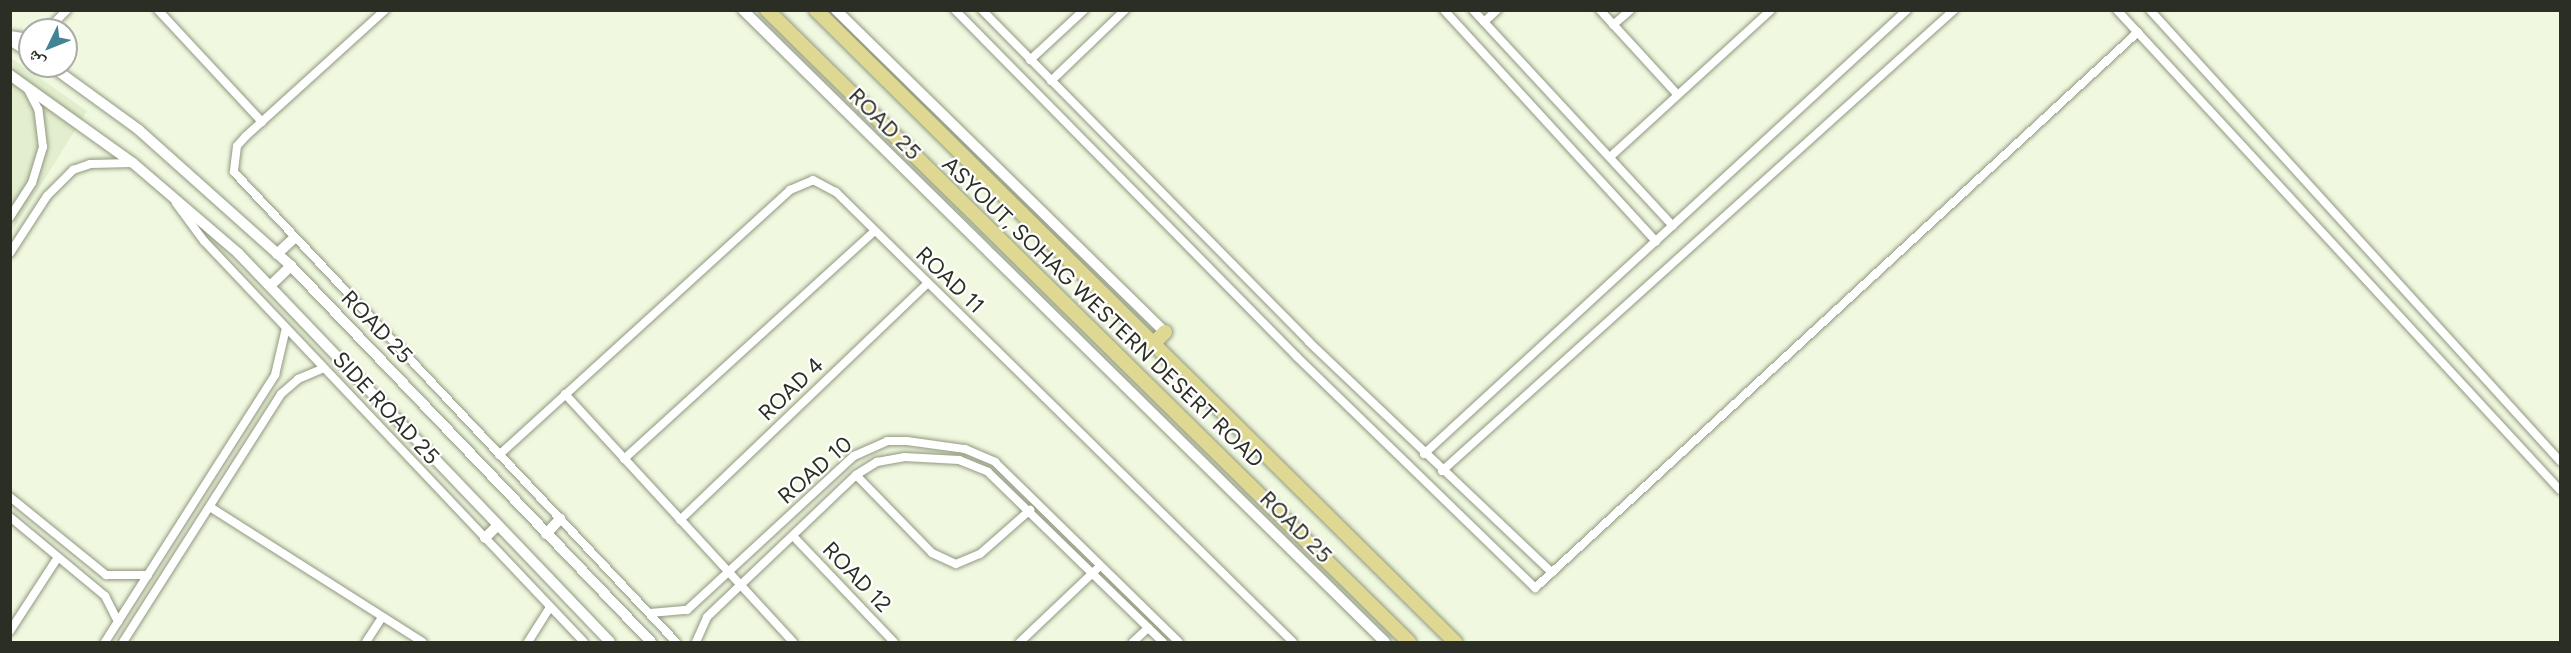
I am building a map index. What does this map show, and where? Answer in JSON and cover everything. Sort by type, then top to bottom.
[{"type":"main road","name":"ASYOUT, SOHAG WESTERN DESERT ROAD","points":[[767,10],[1409,642]]},
{"type":"main road","name":"ASYOUT, SOHAG WESTERN DESERT ROAD","points":[[816,10],[1455,642]]},
{"type":"main road","points":[[1153,344],[1165,332]]},
{"type":"street","points":[[158,10],[262,122]]},
{"type":"street","points":[[385,10],[237,146],[234,172],[293,239],[676,642]]},
{"type":"street","name":"ROAD 25","points":[[743,10],[1385,642]]},
{"type":"street","points":[[836,10],[1165,332]]},
{"type":"street","points":[[955,10],[1297,357],[1535,588],[2138,32]]},
{"type":"street","points":[[982,10],[1442,471],[1552,573]]},
{"type":"street","points":[[1030,60],[1084,10]]},
{"type":"street","points":[[1051,81],[1125,10]]},
{"type":"street","points":[[1444,10],[1656,241]]},
{"type":"street","points":[[1473,10],[1673,226]]},
{"type":"street","points":[[1484,22],[1497,10]]},
{"type":"street","points":[[1600,10],[1678,95]]},
{"type":"street","points":[[1613,25],[1630,10]]},
{"type":"street","points":[[1610,157],[1771,10]]},
{"type":"street","points":[[1425,454],[1907,10]]},
{"type":"street","points":[[1442,471],[1954,10]]},
{"type":"street","points":[[2118,10],[2560,490]]},
{"type":"street","points":[[2150,10],[2560,461]]},
{"type":"street","points":[[10,75],[133,163],[169,192],[271,285],[610,642]]},
{"type":"street","name":"ROAD 25","points":[[69,78],[139,130],[291,266],[651,642]]},
{"type":"street","points":[[10,218],[32,183],[43,147],[38,109],[27,87]]},
{"type":"street","points":[[10,253],[47,196],[73,170],[90,164],[133,163]]},
{"type":"street","name":"ROAD 11","points":[[499,455],[800,182],[825,184],[1293,642]]},
{"type":"street","name":"SIDE ROAD 25","points":[[169,192],[198,235],[584,642]]},
{"type":"street","points":[[624,459],[874,231]]},
{"type":"street","points":[[277,254],[293,239]]},
{"type":"street","points":[[271,285],[291,266]]},
{"type":"street","name":"ROAD 4","points":[[680,520],[927,284]]},
{"type":"street","points":[[105,642],[275,375],[286,328]]},
{"type":"street","points":[[123,642],[281,394],[297,379],[324,368]]},
{"type":"street","points":[[565,394],[793,642]]},
{"type":"street","name":"ROAD 10","points":[[649,613],[687,610],[854,456],[887,441],[907,441],[965,449],[995,462],[1102,564],[1179,642]]},
{"type":"street","points":[[854,456],[865,468]]},
{"type":"street","name":"ROAD 10","points":[[696,642],[700,625],[741,585],[865,468],[890,458],[943,458],[988,472],[1030,510],[1163,642]]},
{"type":"street","points":[[988,472],[995,462]]},
{"type":"street","points":[[856,476],[932,554],[956,564],[980,554],[1030,510]]},
{"type":"street","points":[[10,497],[106,575],[147,575]]},
{"type":"street","points":[[210,507],[423,642]]},
{"type":"street","points":[[10,517],[105,596],[118,622]]},
{"type":"street","points":[[546,534],[560,519]]},
{"type":"street","points":[[485,538],[498,525]]},
{"type":"street","name":"ROAD 12","points":[[793,536],[894,642]]},
{"type":"street","points":[[10,631],[58,556]]},
{"type":"street","points":[[1020,642],[1102,564]]},
{"type":"street","points":[[528,642],[550,607]]},
{"type":"street","points":[[366,642],[382,617]]},
{"type":"street","points":[[1133,642],[1148,628]]},
{"type":"shaded area","points":[[11,58],[18,63],[18,78],[40,78],[87,111],[11,233]]}]
